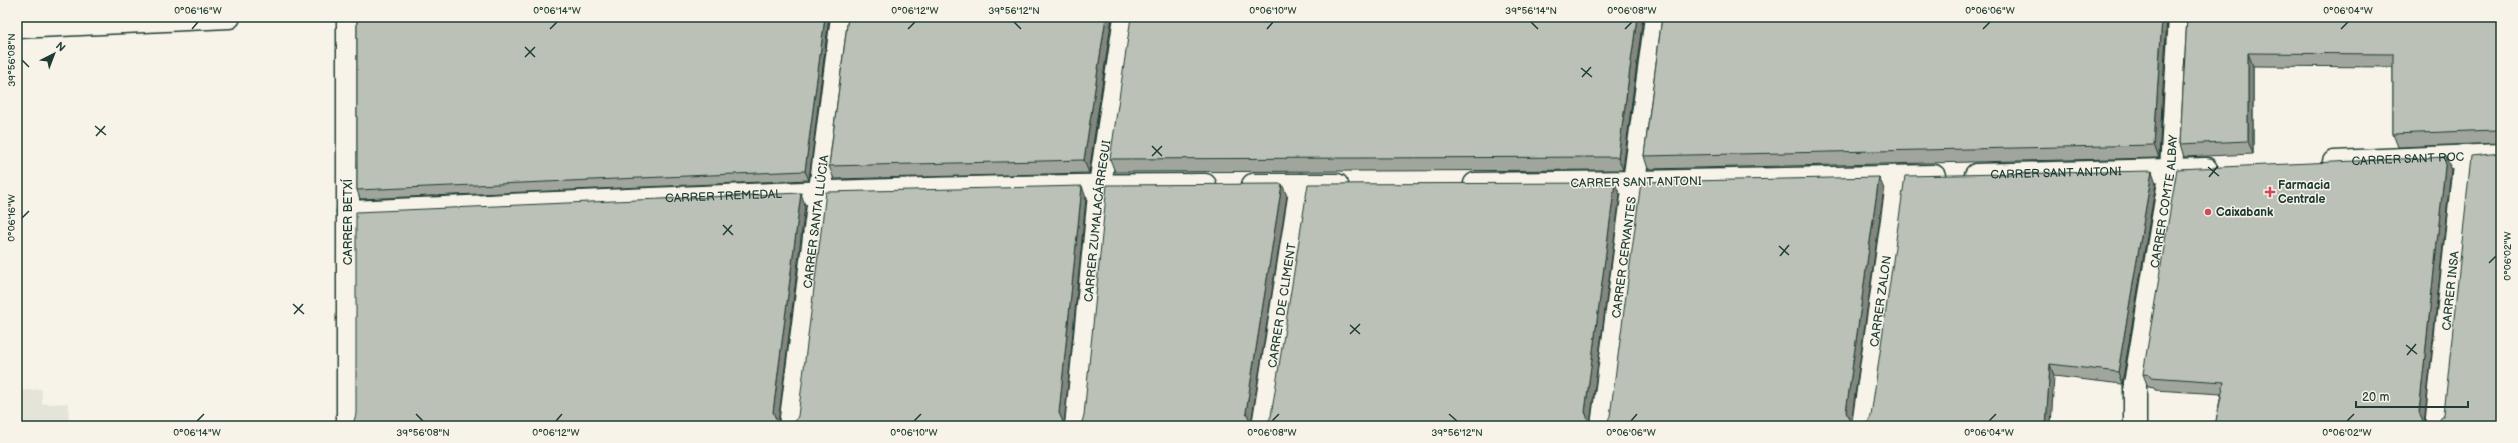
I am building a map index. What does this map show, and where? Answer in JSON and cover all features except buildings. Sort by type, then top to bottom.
[{"type":"street","points":[[17,27],[229,17]]},
{"type":"street","name":"CARRER BETXÍ","points":[[348,17],[348,426]]},
{"type":"street","name":"CARRER SANTA LLÚCIA","points":[[790,426],[842,17]]},
{"type":"street","name":"CARRER ZUMALACÁRREGUI","points":[[1076,426],[1100,185],[1125,17]]},
{"type":"street","name":"CARRER CERVANTES","points":[[1602,426],[1656,17]]},
{"type":"street","name":"CARRER COMTE ALBAY","points":[[2135,426],[2135,384],[2172,170],[2180,17]]},
{"type":"street","name":"CARRER SANT ROC","points":[[2314,163],[2465,155],[2501,155]]},
{"type":"street","name":"CARRER INSA","points":[[2436,426],[2465,155]]},
{"type":"street","points":[[2172,170],[2227,168]]},
{"type":"street","name":"CARRER SANT ANTONI","points":[[1452,184],[1898,177],[2172,170]]},
{"type":"street","name":"CARRER ZALON","points":[[1863,426],[1898,177]]},
{"type":"street","points":[[1100,185],[1357,185]]},
{"type":"street","name":"CARRER TREMEDAL","points":[[348,212],[819,192],[1100,185]]},
{"type":"street","name":"CARRER DE CLIMENT","points":[[1263,426],[1302,185]]},
{"type":"shaded area","points":[[42,389],[42,404],[68,403],[69,426],[17,426],[17,391]]},
{"type":"place","name":"Farmacia Centrale","points":[[2270,192]]},
{"type":"place","name":"Caixabank","points":[[2208,212]]}]
